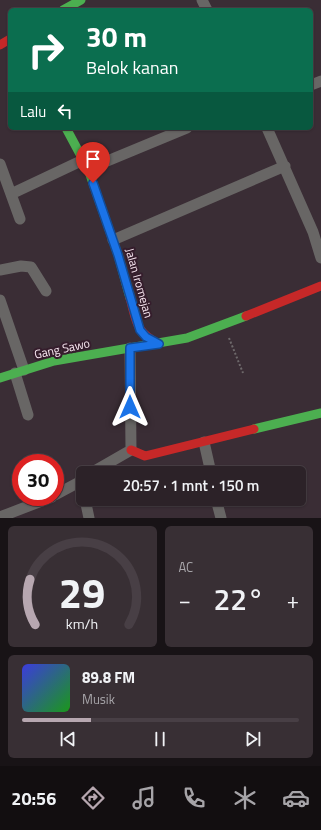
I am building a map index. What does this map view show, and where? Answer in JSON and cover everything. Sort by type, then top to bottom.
[{"type":"street","points":[[67,8],[81,0]]},
{"type":"street","name":"Jalan Iromejan","points":[[67,130],[86,164],[113,240],[140,330],[146,337],[159,344]]},
{"type":"street","points":[[11,194],[86,164],[181,130]]},
{"type":"street","points":[[268,130],[313,232],[321,258]]},
{"type":"street","points":[[0,164],[20,219]]},
{"type":"street","points":[[113,240],[285,166]]},
{"type":"street","points":[[0,270],[21,266],[31,267],[46,291]]},
{"type":"street","points":[[159,344],[200,334],[321,286]]},
{"type":"street","points":[[0,300],[20,371],[28,415]]},
{"type":"street","name":"Gang Sawo","points":[[0,378],[54,360],[159,344]]},
{"type":"street","points":[[130,348],[131,450]]},
{"type":"street","points":[[131,450],[146,456],[321,414]]},
{"type":"street","points":[[204,442],[209,466]]},
{"type":"street","points":[[103,466],[131,450]]},
{"type":"street","points":[[64,492],[76,488]]},
{"type":"street","points":[[0,517],[28,506]]},
{"type":"street","points":[[86,506],[89,518]]},
{"type":"street","points":[[218,506],[221,518]]},
{"type":"path","points":[[224,325],[243,373]]},
{"type":"traffic: fast","points":[[67,8],[81,0]]},
{"type":"traffic: fast","points":[[67,130],[88,169],[118,255],[130,298]]},
{"type":"traffic: fast","points":[[0,378],[54,361],[187,338],[246,316]]},
{"type":"traffic: fast","points":[[254,429],[321,413]]},
{"type":"traffic: jam","points":[[0,45],[8,40]]},
{"type":"traffic: jam","points":[[246,316],[321,286]]},
{"type":"traffic: jam","points":[[130,298],[138,326],[145,335],[159,344]]},
{"type":"traffic: jam","points":[[131,450],[145,456],[254,429]]},
{"type":"route","points":[[93,183],[118,255],[140,330],[143,335],[159,344],[130,348],[130,407]]}]
